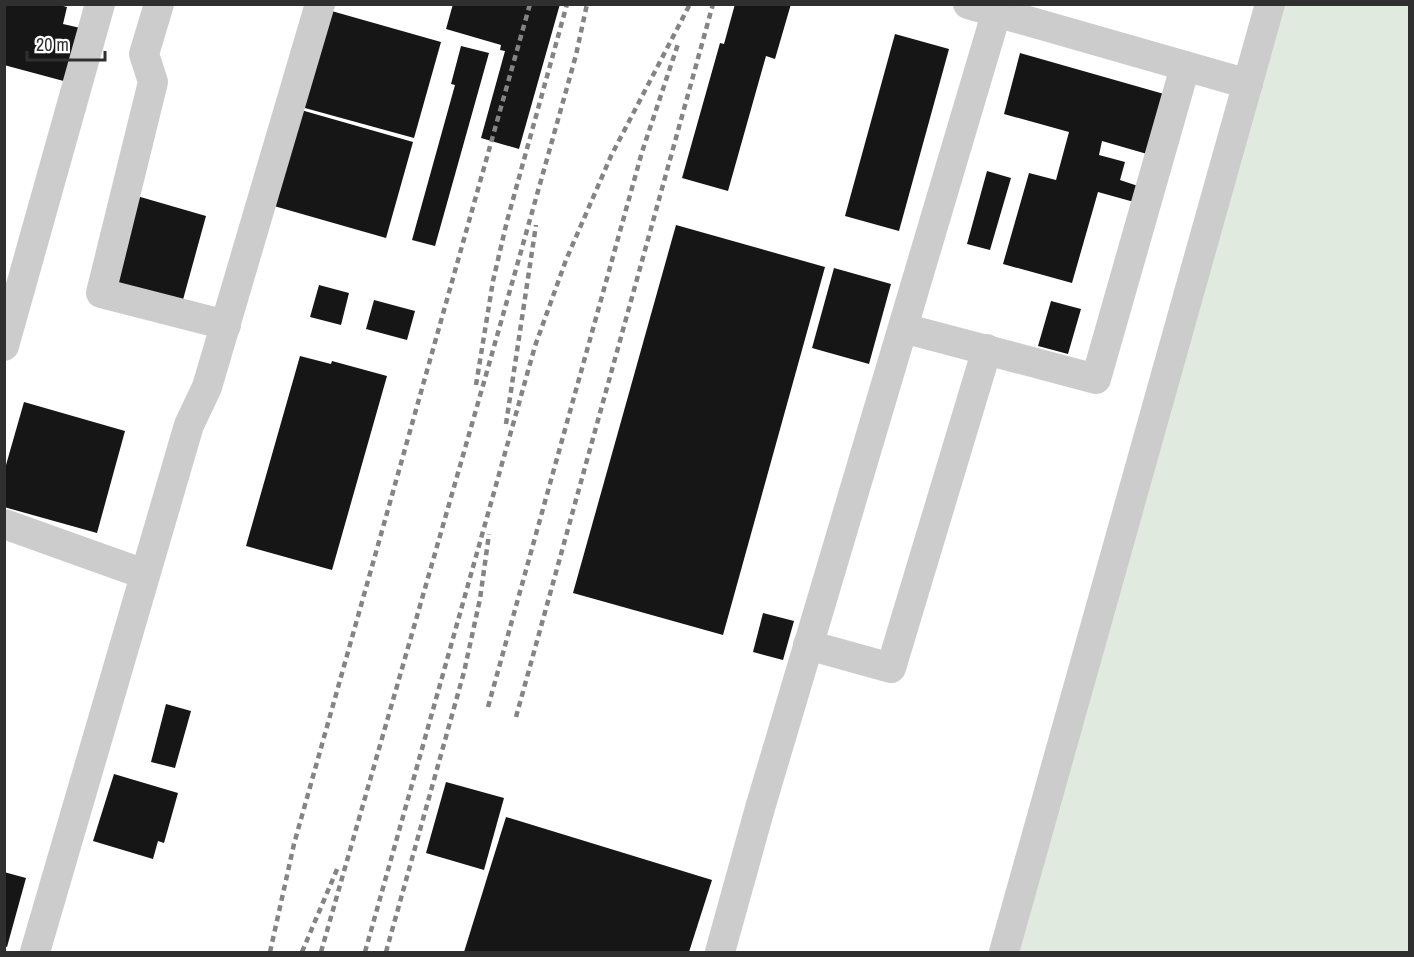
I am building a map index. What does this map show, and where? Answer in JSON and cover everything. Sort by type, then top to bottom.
[{"type":"lane","points":[[4,346],[100,4]]},
{"type":"lane","points":[[159,4],[144,54],[153,82],[101,293],[226,325]]},
{"type":"lane","points":[[35,952],[144,574],[189,425],[207,387],[320,4]]},
{"type":"lane","points":[[1004,952],[1270,4]]},
{"type":"lane","points":[[720,952],[760,808],[903,328],[988,7],[1248,84]]},
{"type":"lane","points":[[903,328],[1096,379],[1185,67]]},
{"type":"lane","points":[[808,645],[891,668],[987,349]]},
{"type":"lane","points":[[4,524],[144,574]]},
{"type":"shaded area","points":[[1270,5],[1409,5],[1409,952],[1004,952]]},
{"type":"building","points":[[4,4],[56,4],[67,7],[63,24],[85,29],[71,83],[4,65]]},
{"type":"building","points":[[453,4],[560,4],[519,149],[481,138],[505,51],[500,50],[501,45],[446,29]]},
{"type":"building","points":[[735,4],[791,4],[775,59],[766,56],[728,191],[682,178],[720,43],[724,44]]},
{"type":"building","points":[[321,8],[441,42],[414,138],[294,105]]},
{"type":"building","points":[[895,34],[949,49],[899,231],[845,216]]},
{"type":"building","points":[[461,46],[489,53],[435,246],[412,240],[455,85],[451,84]]},
{"type":"building","points":[[1020,53],[1171,96],[1154,156],[1102,141],[1099,155],[1125,162],[1120,180],[1138,186],[1134,202],[1098,192],[1072,283],[1003,264],[1029,173],[1056,180],[1069,132],[1004,114]]},
{"type":"building","points":[[294,108],[413,142],[386,238],[267,204]]},
{"type":"building","points":[[987,171],[1011,178],[990,250],[967,244]]},
{"type":"building","points":[[137,196],[206,216],[181,307],[111,288]]},
{"type":"building","points":[[676,225],[825,267],[723,635],[573,593]]},
{"type":"building","points":[[834,268],[891,284],[869,364],[812,348]]},
{"type":"building","points":[[319,285],[349,293],[341,325],[310,317]]},
{"type":"building","points":[[374,300],[415,311],[407,340],[366,329]]},
{"type":"building","points":[[1051,301],[1081,309],[1068,354],[1038,346]]},
{"type":"building","points":[[300,356],[331,364],[332,361],[387,376],[332,570],[246,546]]},
{"type":"building","points":[[24,402],[125,431],[97,533],[4,507],[4,472]]},
{"type":"building","points":[[763,613],[794,621],[783,660],[753,652]]},
{"type":"building","points":[[166,704],[191,711],[175,768],[151,762]]},
{"type":"building","points":[[114,774],[178,793],[164,843],[158,841],[153,859],[93,841]]},
{"type":"building","points":[[446,782],[504,798],[484,870],[426,853]]},
{"type":"building","points":[[506,817],[712,880],[689,952],[464,952]]},
{"type":"building","points":[[4,872],[26,878],[7,947],[4,946]]},
{"type":"railway","points":[[270,952],[294,844],[530,4]]},
{"type":"railway","points":[[476,385],[493,281],[507,221],[567,4]]},
{"type":"railway","points":[[321,952],[545,167],[576,55],[587,4]]},
{"type":"railway","points":[[365,952],[535,346],[566,260],[611,156],[690,4]]},
{"type":"railway","points":[[516,717],[713,4]]},
{"type":"railway","points":[[488,707],[642,152],[679,41]]},
{"type":"railway","points":[[506,424],[536,225]]},
{"type":"railway","points":[[386,952],[464,672],[480,599],[489,534]]},
{"type":"railway","points":[[302,952],[338,867]]}]
